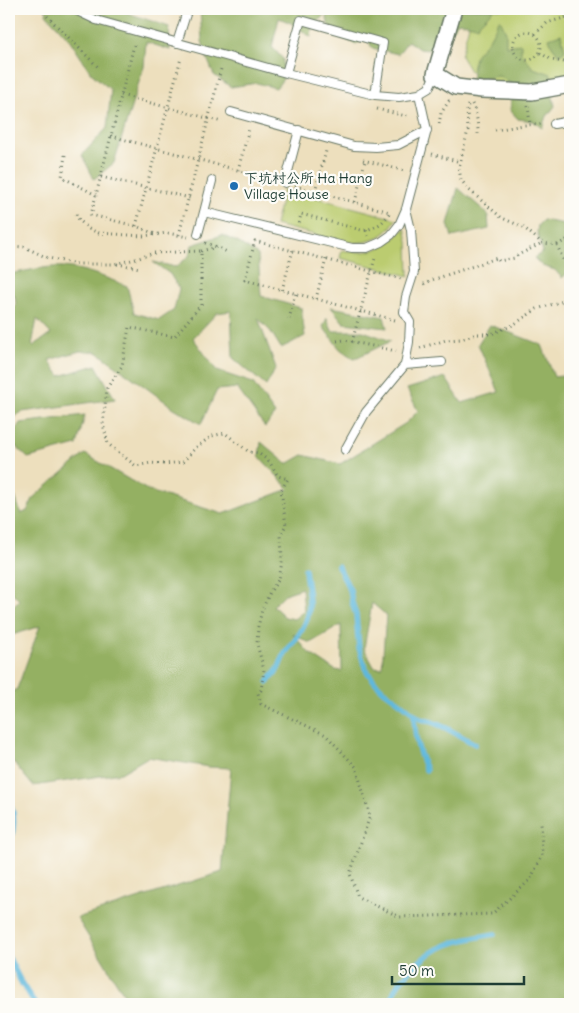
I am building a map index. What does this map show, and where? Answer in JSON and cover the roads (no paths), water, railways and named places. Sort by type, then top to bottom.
[{"type":"street","points":[[454,9],[435,74],[456,88],[532,92],[570,85]]},
{"type":"lane","points":[[73,9],[96,20],[286,73],[375,95],[399,97],[419,94],[429,88],[435,74]]},
{"type":"lane","points":[[177,43],[187,11]]},
{"type":"lane","points":[[286,73],[301,20],[383,43],[375,95]]},
{"type":"lane","points":[[204,212],[347,247],[367,248],[381,242],[391,235],[399,225],[406,209],[427,130],[419,94]]},
{"type":"lane","points":[[231,112],[354,146],[376,147],[398,144],[427,130]]},
{"type":"lane","points":[[554,124],[570,121]]},
{"type":"lane","points":[[285,183],[299,130]]},
{"type":"lane","points":[[196,238],[212,181]]},
{"type":"lane","points":[[345,450],[366,412],[405,366],[410,322],[404,312],[406,297],[414,272],[411,230],[406,209]]},
{"type":"lane","points":[[405,366],[442,362]]},
{"type":"waterway","points":[[338,566],[350,590],[356,615],[359,648],[366,670],[375,682],[420,719],[446,728],[475,744]]},
{"type":"waterway","points":[[268,682],[302,630],[309,611],[305,569]]},
{"type":"waterway","points":[[414,715],[417,743],[426,770]]},
{"type":"waterway","points":[[9,802],[14,819],[9,848]]},
{"type":"waterway","points":[[385,1004],[389,1002],[401,980],[417,963],[437,949],[458,941],[495,934]]},
{"type":"waterway","points":[[9,958],[35,1004]]},
{"type":"place","name":"下坑村公所 Ha Hang Village House","points":[[234,186]]}]
